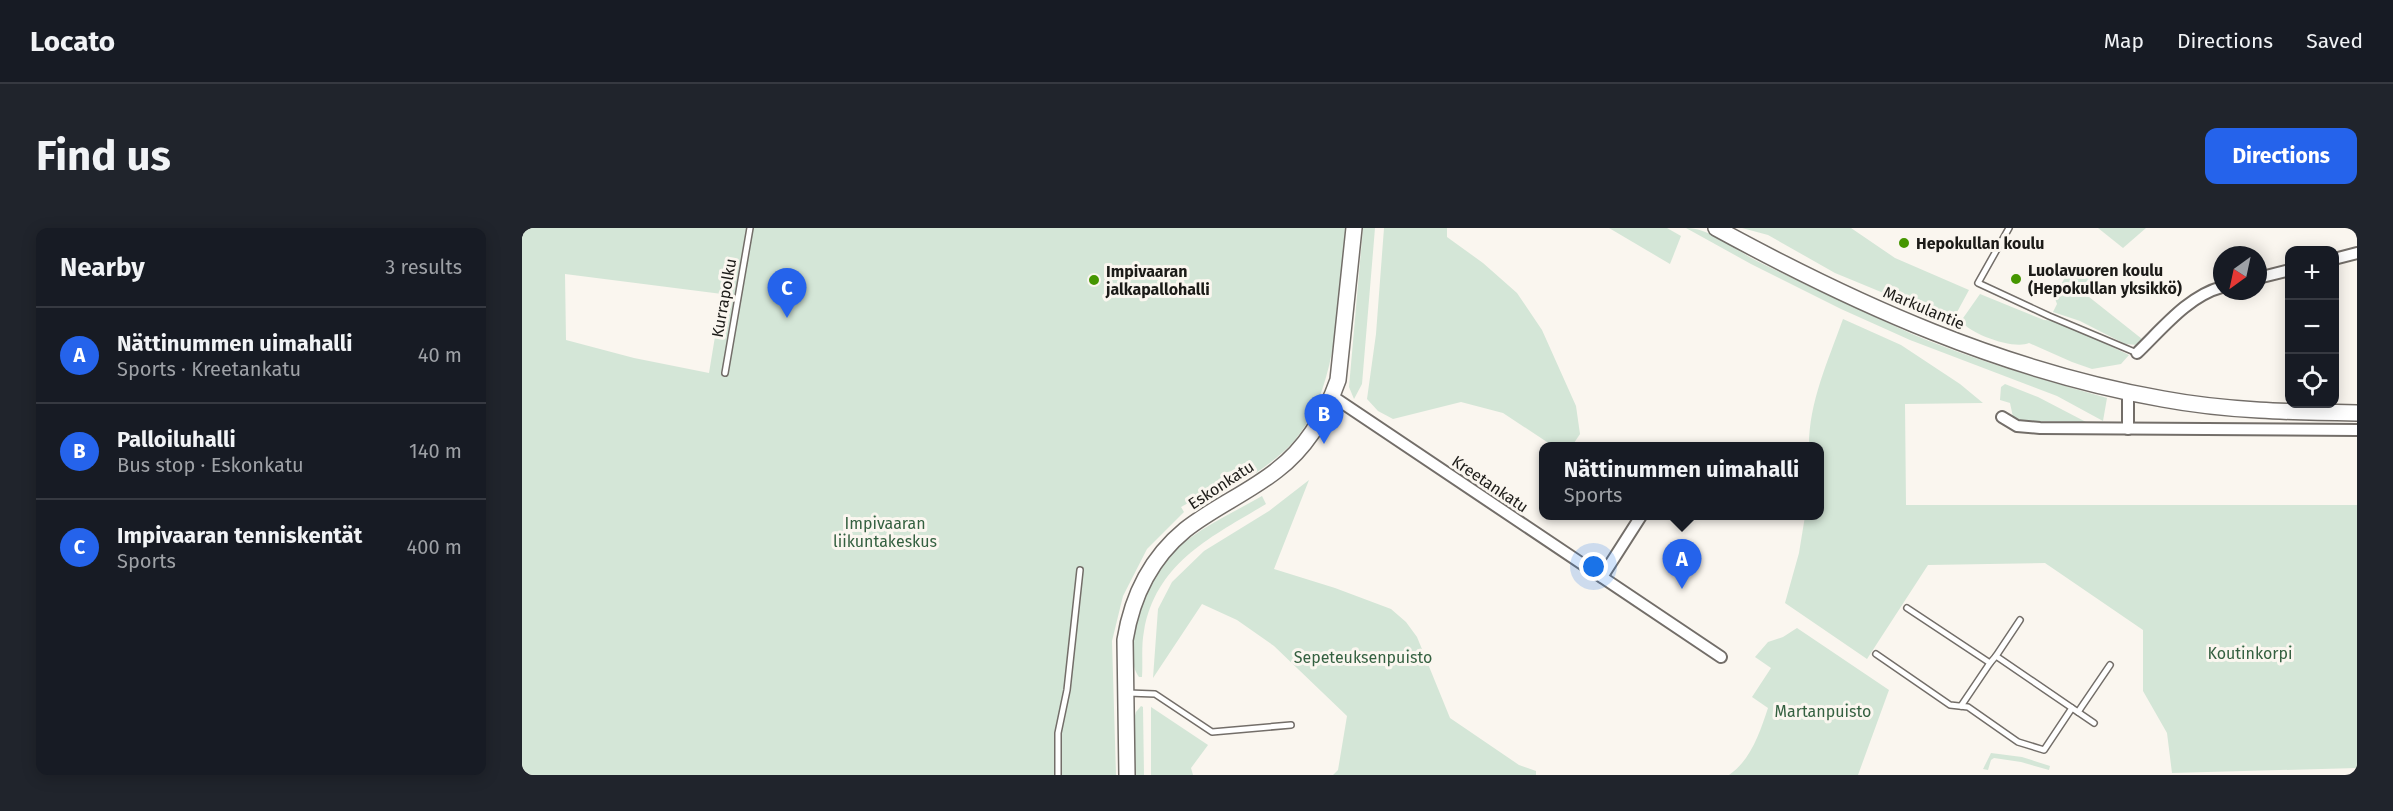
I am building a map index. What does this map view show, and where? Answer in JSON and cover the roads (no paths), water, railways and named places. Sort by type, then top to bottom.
[{"type":"main road","name":"Eskonkatu","points":[[1127,775],[1125,659],[1128,623],[1137,593],[1151,568],[1185,530],[1258,484],[1290,459],[1313,431],[1332,396],[1341,365],[1354,228]]},
{"type":"main road","name":"Markulantie","points":[[1716,228],[1825,285],[1930,331],[2027,367],[2128,393],[2211,406],[2278,412],[2357,413]]},
{"type":"street","points":[[2339,257],[2357,253]]},
{"type":"street","points":[[2267,276],[2285,271]]},
{"type":"street","points":[[2137,353],[2193,301],[2213,290]]},
{"type":"street","points":[[2128,393],[2128,429]]},
{"type":"street","name":"Kreetankatu","points":[[1332,396],[1721,657]]},
{"type":"street","points":[[2002,417],[2017,426],[2357,430]]},
{"type":"street","points":[[1602,577],[1638,520]]},
{"type":"lane","name":"Kurrapolku","points":[[725,373],[750,228]]},
{"type":"lane","points":[[2009,228],[1978,283],[2137,353]]},
{"type":"lane","points":[[1058,775],[1058,733],[1067,690],[1080,570]]},
{"type":"lane","points":[[1907,608],[1990,663]]},
{"type":"lane","points":[[1961,706],[2020,620]]},
{"type":"lane","points":[[1876,654],[1950,705],[1968,707],[2024,745],[2044,750],[2072,708]]},
{"type":"lane","points":[[1996,656],[2094,723]]},
{"type":"lane","points":[[2078,712],[2110,665]]},
{"type":"lane","points":[[1126,693],[1155,694],[1212,732],[1291,725]]},
{"type":"place","name":"Hepokullan koulu","points":[[1904,243]]},
{"type":"place","name":"Luolavuoren koulu (Hepokullan yksikkö)","points":[[2016,279]]},
{"type":"place","name":"Impivaaran jalkapallohalli","points":[[1094,280]]},
{"type":"place","name":"Impivaaran tenniskentät","points":[[787,318]]},
{"type":"place","name":"Palloiluhalli","points":[[1324,444]]},
{"type":"place","name":"Nättinummen uimahalli","points":[[1682,589]]},
{"type":"park label","name":"Impivaaran liikuntakeskus","points":[[885,532]]},
{"type":"park label","name":"Koutinkorpi","points":[[2250,653]]},
{"type":"park label","name":"Sepeteuksenpuisto","points":[[1363,657]]},
{"type":"park label","name":"Martanpuisto","points":[[1823,711]]}]
